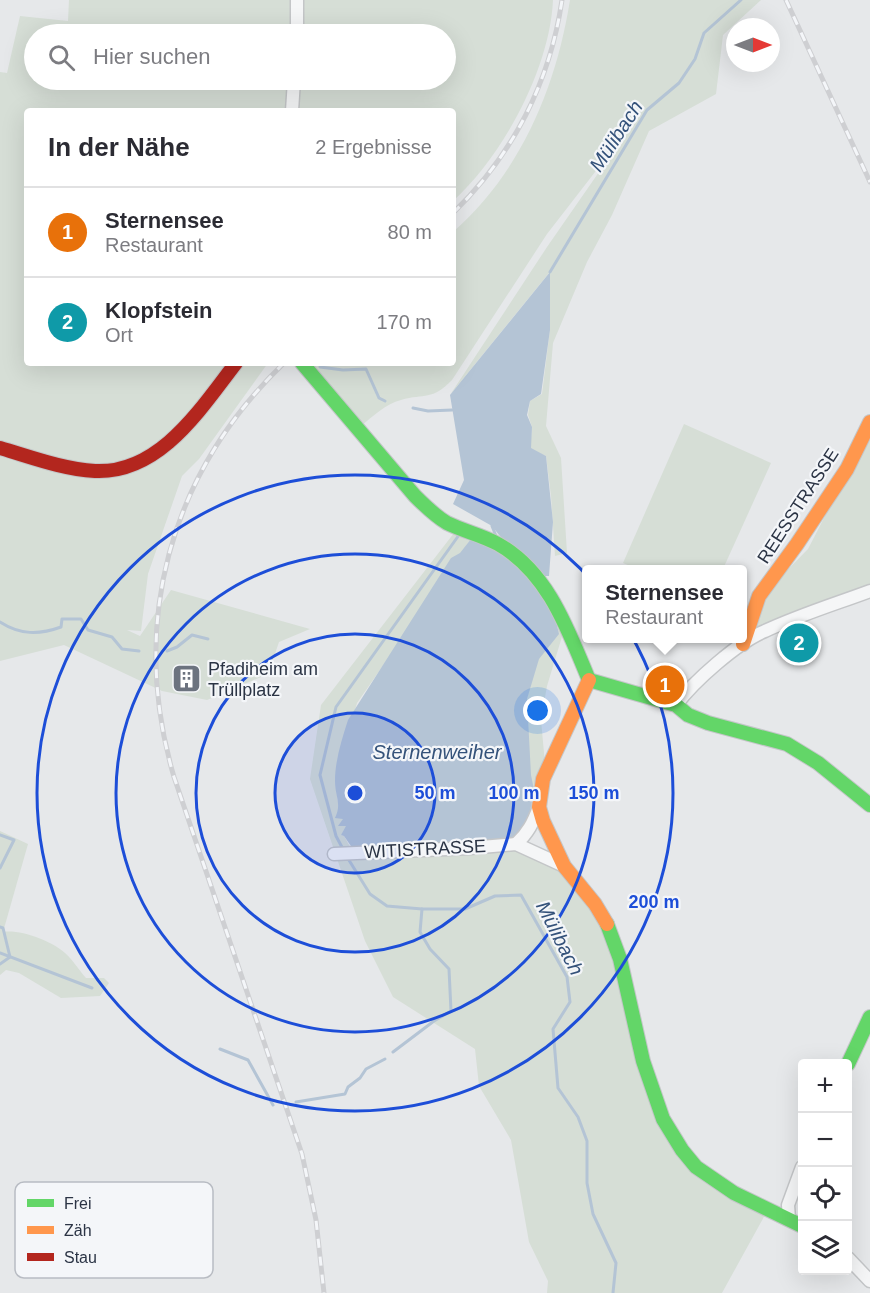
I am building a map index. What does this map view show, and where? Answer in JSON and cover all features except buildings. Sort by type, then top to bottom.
[{"type":"street","points":[[297,0],[297,24]]},
{"type":"street","points":[[292,108],[293,90]]},
{"type":"street","points":[[0,448],[72,468],[98,471],[119,470],[142,461],[161,449],[185,426],[234,366]]},
{"type":"street","points":[[305,366],[429,510],[451,525],[494,541],[513,552],[531,567],[545,587],[590,680],[676,705],[687,716],[787,744],[818,763],[870,805]]},
{"type":"street","name":"REESSTRASSE","points":[[747,632],[759,596],[847,469],[870,422]]},
{"type":"street","points":[[747,642],[764,631],[870,591]]},
{"type":"street","points":[[676,705],[689,687],[743,644]]},
{"type":"street","points":[[516,844],[526,836],[533,824],[539,807],[543,779],[590,680]]},
{"type":"street","points":[[539,807],[545,826],[564,866],[595,904],[610,929],[620,959],[643,1061],[663,1119],[682,1150],[696,1167],[734,1193],[798,1224]]},
{"type":"street","name":"WITISTRASSE","points":[[334,854],[516,844],[564,866]]},
{"type":"street","points":[[850,1059],[870,1017]]},
{"type":"street","points":[[789,1218],[788,1204],[798,1178]]},
{"type":"street","points":[[852,1262],[870,1281]]},
{"type":"shaded area","points":[[69,0],[553,0],[543,54],[521,109],[489,160],[456,198],[456,108],[24,108],[24,366],[266,366],[199,459],[182,476],[148,574],[141,631],[127,630],[140,636],[171,590],[310,629],[279,642],[268,674],[207,700],[162,691],[64,645],[0,661],[0,72],[7,73],[20,16],[68,21]]},
{"type":"shaded area","points":[[570,0],[761,0],[741,18],[726,18],[726,32],[723,35],[716,94],[649,131],[612,215],[587,262],[553,343],[546,426],[561,458],[567,553],[555,556],[546,456],[530,449],[532,427],[528,415],[530,401],[542,394],[550,329],[549,273],[450,395],[547,247],[633,123],[547,234],[452,380],[445,387],[433,394],[390,404],[361,426],[313,366],[456,366],[456,229],[498,183],[516,155],[545,96],[555,65]]},
{"type":"shaded area","points":[[684,424],[771,463],[725,565],[628,565],[623,563]]},
{"type":"shaded area","points":[[870,429],[870,591],[750,636],[762,596],[808,549]]},
{"type":"shaded area","points":[[454,533],[471,539],[357,703],[335,781],[339,810],[347,826],[341,835],[344,836],[354,854],[513,848],[558,865],[604,925],[673,1143],[766,1213],[722,1293],[547,1293],[548,1281],[529,1242],[511,1140],[479,1086],[475,1049],[393,997],[365,941],[310,779],[321,705]]},
{"type":"shaded area","points":[[555,628],[564,630],[547,686],[541,720],[545,764],[531,822],[526,766],[526,703],[533,669]]},
{"type":"shaded area","points":[[0,831],[28,844],[3,932],[18,932],[44,940],[65,953],[86,978],[104,978],[109,983],[100,996],[61,998],[19,973],[6,970],[0,975]]},
{"type":"water","points":[[550,272],[550,330],[541,394],[530,401],[527,415],[532,427],[531,448],[546,456],[553,522],[549,576],[541,576],[492,526],[453,504],[464,480],[450,395]]},
{"type":"water","name":"Sternenweiher","points":[[471,539],[487,542],[533,578],[556,621],[559,634],[539,659],[527,699],[531,775],[534,790],[529,817],[521,835],[479,843],[436,846],[351,846],[341,835],[346,826],[338,826],[343,819],[335,818],[338,804],[335,781],[336,765],[348,720],[451,558],[460,553]]},
{"type":"waterway","name":"Mülibach","points":[[550,272],[647,110],[679,83],[695,59],[704,33],[741,0]]},
{"type":"waterway","points":[[320,367],[343,370],[366,369],[379,398],[385,401]]},
{"type":"waterway","points":[[413,408],[428,411],[452,410]]},
{"type":"waterway","name":"Mülibach","points":[[492,526],[496,536]]},
{"type":"waterway","name":"Mülibach","points":[[344,851],[336,836],[320,775],[336,707],[459,535]]},
{"type":"waterway","points":[[0,622],[22,631],[37,632],[61,627],[62,619],[81,619],[88,630],[112,637],[122,649],[139,651]]},
{"type":"waterway","points":[[167,651],[177,647],[192,635],[208,639]]},
{"type":"waterway","points":[[0,835],[14,840],[0,868]]},
{"type":"waterway","name":"Mülibach","points":[[347,857],[370,894],[387,906],[465,909],[495,896],[521,895],[567,977],[570,1002],[553,1029],[558,1088],[578,1117],[587,1141],[587,1183],[593,1214],[616,1263],[613,1293]]},
{"type":"waterway","points":[[393,1052],[451,1011],[449,969],[430,949],[420,932],[422,909]]},
{"type":"waterway","points":[[0,927],[3,928],[10,957],[0,964]]},
{"type":"waterway","points":[[0,953],[92,988]]},
{"type":"waterway","points":[[220,1049],[248,1060],[273,1105]]},
{"type":"waterway","points":[[296,1102],[345,1094],[348,1087],[360,1078],[366,1069],[385,1059]]},
{"type":"railway","points":[[456,210],[494,167],[526,116],[548,60],[562,0]]},
{"type":"railway","points":[[786,0],[870,182]]},
{"type":"railway","points":[[281,366],[244,406],[212,453],[187,502],[169,554],[159,608],[156,663],[161,720],[174,777],[302,1154],[316,1220],[324,1293]]},
{"type":"traffic: fast","points":[[305,366],[430,511],[447,523],[498,544],[530,570],[543,586],[564,622],[589,680]]},
{"type":"traffic: fast","points":[[589,680],[676,705],[688,715],[708,723],[787,744],[818,763],[870,805]]},
{"type":"traffic: fast","points":[[607,924],[620,959],[643,1061],[663,1119],[682,1150],[696,1167],[734,1193],[798,1224]]},
{"type":"traffic: fast","points":[[850,1059],[870,1017]]},
{"type":"traffic: slow","points":[[747,632],[759,596],[847,469],[870,422]]},
{"type":"traffic: slow","points":[[589,680],[543,779],[539,807],[564,866],[595,904],[607,924]]},
{"type":"traffic: jam","points":[[0,448],[83,470],[118,469],[140,462],[177,435],[234,366]]},
{"type":"place","name":"Klopfstein","points":[[799,643]]},
{"type":"place","name":"Pfadiheim am Trüllplatz","points":[[187,679]]},
{"type":"place","name":"Sternensee","points":[[665,685]]}]
